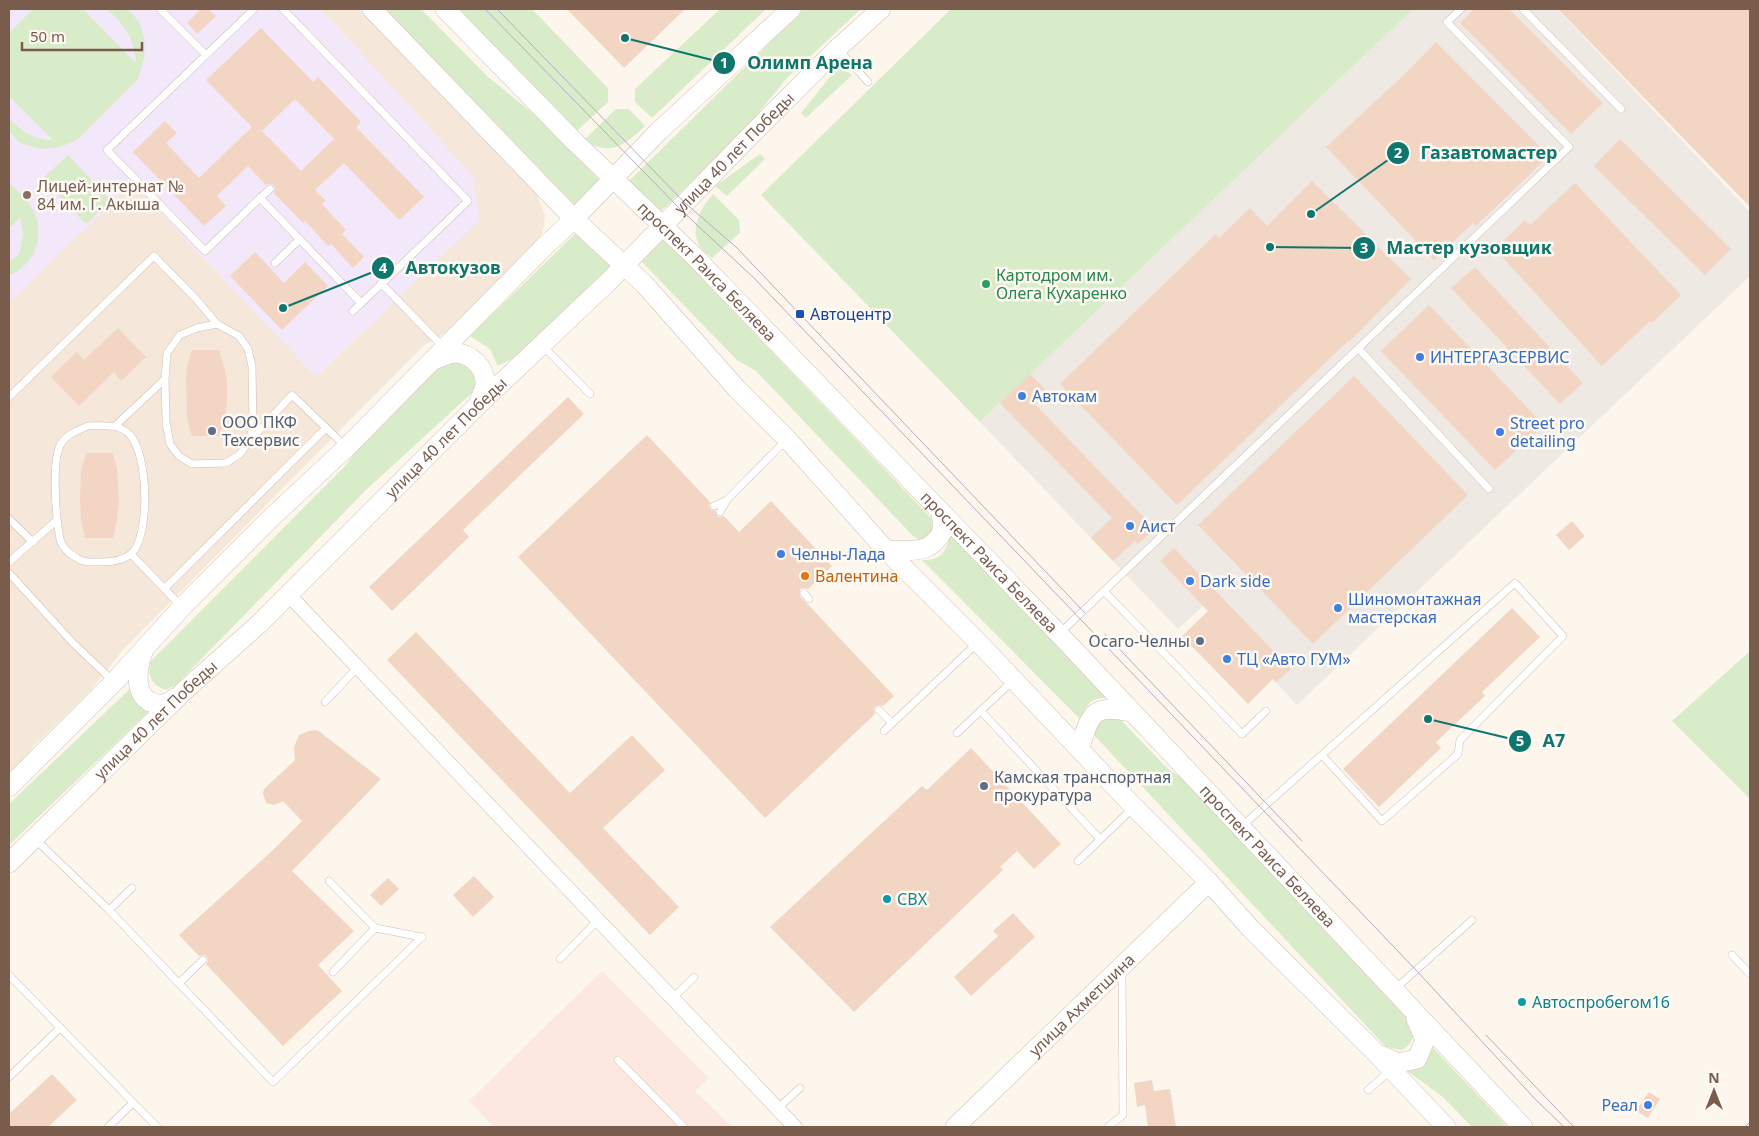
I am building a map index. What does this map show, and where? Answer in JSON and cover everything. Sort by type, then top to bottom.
[{"type":"street","points":[[372,9],[574,219],[645,284],[737,389],[787,439],[886,550],[977,641],[1078,749],[1209,882],[1251,930],[1374,1052],[1446,1127]]},
{"type":"street","name":"проспект Раиса Беляева","points":[[445,9],[613,179],[693,255],[1059,634],[1523,1127]]},
{"type":"street","points":[[9,787],[144,651],[182,607],[272,517],[347,447],[658,132],[791,9]]},
{"type":"street","name":"улица 40 лет Победы","points":[[9,863],[185,690],[260,622],[478,405],[624,265],[838,49],[881,9]]},
{"type":"street","points":[[438,355],[453,352],[466,354],[478,363],[484,373],[485,386],[478,405]]},
{"type":"street","points":[[886,550],[927,548],[933,544],[943,530],[941,512]]},
{"type":"street","points":[[288,594],[795,1127]]},
{"type":"street","points":[[144,651],[137,673],[143,696],[152,703],[164,705],[185,690]]},
{"type":"street","points":[[1078,749],[1091,717],[1101,709],[1115,708],[1131,712]]},
{"type":"street","name":"улица Ахметшина","points":[[955,1127],[1209,882]]},
{"type":"street","points":[[1374,1052],[1398,1063],[1417,1059],[1425,1040],[1413,1012]]},
{"type":"lane","points":[[160,9],[206,55]]},
{"type":"lane","points":[[254,9],[107,150],[205,251],[270,189]]},
{"type":"lane","points":[[283,9],[468,200],[352,311]]},
{"type":"lane","points":[[1059,634],[1569,147],[1447,22],[1461,9]]},
{"type":"lane","points":[[1523,9],[1620,109]]},
{"type":"lane","points":[[838,49],[868,82]]},
{"type":"lane","points":[[260,198],[361,303]]},
{"type":"lane","points":[[275,262],[300,239]]},
{"type":"lane","points":[[9,397],[154,256],[197,300],[217,324],[239,336],[248,349],[252,366],[253,427],[248,442]]},
{"type":"lane","points":[[381,283],[438,355]]},
{"type":"lane","points":[[217,324],[197,328],[180,335],[167,354],[165,379],[166,422],[170,444],[179,456],[192,464],[226,464],[240,454],[248,442],[292,395],[347,447]]},
{"type":"lane","points":[[542,345],[590,394]]},
{"type":"lane","points":[[1359,349],[1489,489]]},
{"type":"lane","points":[[114,426],[165,379]]},
{"type":"lane","points":[[88,426],[114,426],[130,434],[139,447],[143,464],[144,525],[140,540],[131,554],[113,562],[85,562],[70,554],[60,542],[57,520],[56,465],[59,447],[71,433],[88,426]]},
{"type":"lane","points":[[164,588],[326,428]]},
{"type":"lane","points":[[720,512],[727,500],[787,439]]},
{"type":"lane","points":[[714,506],[727,500]]},
{"type":"lane","points":[[9,519],[33,542]]},
{"type":"lane","points":[[9,562],[57,520]]},
{"type":"lane","points":[[131,554],[182,607]]},
{"type":"lane","points":[[9,573],[73,643],[114,682]]},
{"type":"lane","points":[[1240,828],[1322,754],[1515,583],[1563,636],[1460,740],[1458,754],[1382,821],[1322,754]]},
{"type":"lane","points":[[1104,591],[1242,734],[1266,711]]},
{"type":"lane","points":[[884,731],[971,649],[977,641]]},
{"type":"lane","points":[[325,702],[358,667]]},
{"type":"lane","points":[[957,733],[1005,688],[1012,679]]},
{"type":"lane","points":[[879,710],[892,723]]},
{"type":"lane","points":[[981,711],[1100,839]]},
{"type":"lane","points":[[1078,861],[1134,807]]},
{"type":"lane","points":[[35,838],[109,910],[273,1082],[422,937],[375,928],[329,881]]},
{"type":"lane","points":[[109,910],[132,888]]},
{"type":"lane","points":[[560,959],[598,920]]},
{"type":"lane","points":[[1393,990],[1472,920]]},
{"type":"lane","points":[[333,972],[375,928]]},
{"type":"lane","points":[[1732,956],[1750,974]]},
{"type":"lane","points":[[179,983],[203,960]]},
{"type":"lane","points":[[1108,1127],[1123,1115],[1122,966]]},
{"type":"lane","points":[[9,976],[157,1127]]},
{"type":"lane","points":[[672,999],[694,977]]},
{"type":"lane","points":[[9,1077],[60,1028]]},
{"type":"lane","points":[[618,1060],[684,1127]]},
{"type":"lane","points":[[1368,1090],[1391,1070]]},
{"type":"lane","points":[[777,1109],[800,1088]]},
{"type":"lane","points":[[108,1127],[134,1103]]},
{"type":"shaded area","points":[[9,9],[359,9],[537,194],[545,216],[540,240],[450,330],[422,347],[123,650],[90,691],[33,747],[9,777]]},
{"type":"shaded area","points":[[9,9],[321,9],[472,175],[480,220],[316,377],[132,183],[9,302]]},
{"type":"shaded area","points":[[1413,9],[1557,9],[1750,212],[1750,276],[1297,705],[1203,606],[1178,629],[980,422]]},
{"type":"shaded area","points":[[602,971],[709,1078],[695,1091],[732,1127],[494,1127],[469,1101]]},
{"type":"green space","points":[[33,9],[83,9],[136,63],[131,39],[118,20],[106,9],[127,9],[138,21],[143,35],[144,58],[137,80],[77,140],[60,147],[41,149],[20,143],[9,131],[9,118],[34,137],[53,140],[9,96],[9,33]]},
{"type":"green space","points":[[385,9],[421,9],[488,77],[541,120],[600,181],[575,205]]},
{"type":"green space","points":[[458,9],[532,9],[608,88],[608,102],[576,132]]},
{"type":"green space","points":[[720,9],[766,9],[652,118],[635,102],[635,89]]},
{"type":"green space","points":[[804,9],[861,9],[786,79],[743,132],[658,214],[627,183]]},
{"type":"green space","name":"Картодром им. Олега Кухаренко","points":[[951,9],[1413,9],[980,422],[761,195]]},
{"type":"green space","points":[[837,68],[845,70],[852,75],[806,118],[801,113]]},
{"type":"green space","points":[[616,109],[629,109],[645,126],[631,139],[610,148],[602,148],[584,140]]},
{"type":"green space","points":[[760,154],[765,159],[727,196],[715,186]]},
{"type":"green space","points":[[68,155],[111,200],[86,224],[42,179]]},
{"type":"green space","points":[[9,182],[34,211],[37,221],[38,240],[31,257],[25,265],[9,275],[9,262],[19,254],[23,234],[20,218],[9,228]]},
{"type":"green space","points":[[713,194],[739,220],[740,233],[712,258],[700,247],[697,240],[696,226],[704,205]]},
{"type":"green space","points":[[581,228],[615,263],[521,354],[498,366],[490,349],[470,336]]},
{"type":"green space","points":[[664,239],[933,520],[932,533],[921,540],[914,537],[756,371],[737,360],[641,261]]},
{"type":"green space","points":[[449,361],[470,369],[474,378],[475,390],[365,491],[176,685],[166,690],[154,683],[150,676],[150,662],[346,465],[363,440],[437,365]]},
{"type":"green space","points":[[950,534],[1110,698],[1091,702],[1085,709],[1081,720],[922,560],[934,559],[942,554]]},
{"type":"green space","points":[[1750,651],[1750,799],[1672,721]]},
{"type":"green space","points":[[131,688],[150,710],[9,845],[9,804]]},
{"type":"green space","points":[[1116,715],[1168,769],[1193,785],[1413,1025],[1413,1037],[1408,1045],[1402,1050],[1386,1047],[1093,734],[1098,718]]},
{"type":"green space","points":[[1432,1047],[1508,1127],[1472,1127],[1443,1097],[1406,1070]]},
{"type":"building","points":[[201,9],[208,9],[216,16],[197,34],[187,23]]},
{"type":"building","points":[[567,9],[685,9],[624,68]]},
{"type":"building","points":[[1474,9],[1509,9],[1603,103],[1571,134],[1460,23]]},
{"type":"building","points":[[1558,9],[1750,9],[1750,207]]},
{"type":"building","points":[[261,28],[313,82],[318,77],[361,122],[356,127],[424,197],[399,220],[344,163],[315,190],[326,201],[322,204],[346,230],[342,234],[364,257],[353,268],[331,244],[328,246],[305,221],[303,223],[274,193],[274,185],[266,185],[248,166],[217,196],[226,206],[204,226],[133,152],[165,121],[177,133],[166,143],[199,178],[252,127],[206,80]],"holes":[[[295,99],[334,139],[301,171],[262,131]]]},
{"type":"building","points":[[1436,42],[1549,156],[1476,226],[1473,223],[1434,260],[1326,147],[1406,73]]},
{"type":"building","points":[[1620,139],[1731,249],[1705,275],[1594,166]]},
{"type":"building","points":[[1312,181],[1411,279],[1349,342],[1177,505],[1060,384],[1216,234],[1219,238],[1250,208],[1267,226]]},
{"type":"building","points":[[1575,183],[1681,295],[1602,366],[1495,249],[1525,220],[1530,225]]},
{"type":"building","points":[[255,252],[284,283],[305,262],[328,286],[282,330],[230,276]]},
{"type":"building","points":[[1475,267],[1583,383],[1560,404],[1451,288]]},
{"type":"building","points":[[1429,305],[1544,425],[1495,470],[1381,351]]},
{"type":"building","points":[[118,328],[146,357],[121,381],[114,372],[79,406],[51,377],[77,352],[84,360]]},
{"type":"building","points":[[192,350],[219,350],[227,381],[227,403],[219,436],[192,436],[187,419],[186,379],[187,366]]},
{"type":"building","points":[[1030,374],[1045,389],[1032,401],[1155,529],[1138,544],[1135,541],[1113,561],[1091,538],[1112,518],[1000,403]]},
{"type":"building","points":[[1354,376],[1468,495],[1313,644],[1198,525]]},
{"type":"building","points":[[568,397],[584,414],[463,530],[469,537],[392,611],[369,587]]},
{"type":"building","points":[[647,435],[710,502],[711,510],[715,511],[718,517],[724,516],[739,532],[771,501],[832,566],[808,589],[800,589],[800,596],[894,696],[883,706],[876,706],[874,709],[875,714],[765,818],[518,557]]},
{"type":"building","points":[[87,453],[113,453],[117,469],[119,501],[113,538],[85,538],[80,502],[81,469]]},
{"type":"building","points":[[1572,521],[1585,536],[1569,550],[1556,535]]},
{"type":"building","points":[[1174,548],[1291,669],[1276,682],[1273,679],[1248,704],[1182,636],[1208,611],[1160,561]]},
{"type":"building","points":[[1512,608],[1540,637],[1482,692],[1485,696],[1436,742],[1441,748],[1379,807],[1343,769]]},
{"type":"building","points":[[416,632],[570,793],[632,735],[665,770],[603,828],[679,907],[650,935],[387,660]]},
{"type":"building","points":[[315,730],[381,779],[292,871],[354,931],[318,965],[342,991],[283,1046],[206,964],[208,961],[207,957],[204,955],[199,956],[179,935],[272,851],[302,821],[283,801],[274,805],[266,803],[263,793],[264,789],[295,760],[294,747],[299,735]]},
{"type":"building","name":"СВХ","points":[[971,748],[1061,844],[1034,869],[1017,851],[1000,867],[1003,870],[854,1012],[770,927],[922,786],[927,790]]},
{"type":"building","points":[[474,876],[494,897],[473,917],[453,895]]},
{"type":"building","points":[[388,878],[399,889],[381,906],[370,895]]},
{"type":"building","points":[[1013,913],[1035,937],[971,996],[954,977],[998,936],[993,931]]},
{"type":"building","points":[[52,1074],[77,1100],[48,1127],[9,1127],[9,1114]]},
{"type":"building","points":[[1152,1080],[1154,1091],[1170,1089],[1176,1127],[1148,1127],[1145,1105],[1137,1107],[1134,1083]]},
{"type":"building","name":"Реал","points":[[1649,1092],[1660,1099],[1648,1118],[1636,1111]]},
{"type":"tram line","points":[[485,9],[680,209],[754,278],[1416,970],[1535,1099],[1564,1127]]},
{"type":"tram line","points":[[497,9],[685,203],[736,247],[1085,613]]},
{"type":"tram line","points":[[1105,634],[1302,841]]},
{"type":"tram line","points":[[1486,1035],[1574,1127]]},
{"type":"tram line","points":[[1745,1127],[1750,1122]]},
{"type":"place","name":"Олимп Арена","points":[[625,38]]},
{"type":"place","name":"Лицей-интернат № 84 им. Г. Акыша","points":[[27,195]]},
{"type":"place","name":"Газавтомастер","points":[[1311,214]]},
{"type":"place","name":"Мастер кузовщик","points":[[1270,247]]},
{"type":"place","name":"Картодром им. Олега Кухаренко","points":[[986,284]]},
{"type":"place","name":"Автокузов","points":[[283,308]]},
{"type":"place","name":"Автоцентр","points":[[800,314]]},
{"type":"place","name":"ИНТЕРГАЗСЕРВИС","points":[[1420,357]]},
{"type":"place","name":"Автокам","points":[[1022,396]]},
{"type":"place","name":"ООО ПКФ Техсервис","points":[[212,431]]},
{"type":"place","name":"Street pro detailing","points":[[1500,432]]},
{"type":"place","name":"Аист","points":[[1130,526]]},
{"type":"place","name":"Челны-Лада","points":[[781,554]]},
{"type":"place","name":"Валентина","points":[[805,576]]},
{"type":"place","name":"Dark side","points":[[1190,581]]},
{"type":"place","name":"Шиномонтажная мастерская","points":[[1338,608]]},
{"type":"place","name":"Осаго-Челны","points":[[1200,641]]},
{"type":"place","name":"ТЦ «Авто ГУМ»","points":[[1227,659]]},
{"type":"place","name":"А7","points":[[1428,719]]},
{"type":"place","name":"Камская транспортная прокуратура","points":[[984,786]]},
{"type":"place","name":"СВХ","points":[[887,899]]},
{"type":"place","name":"Автоспробегом16","points":[[1522,1002]]},
{"type":"place","name":"Реал","points":[[1648,1105]]}]
